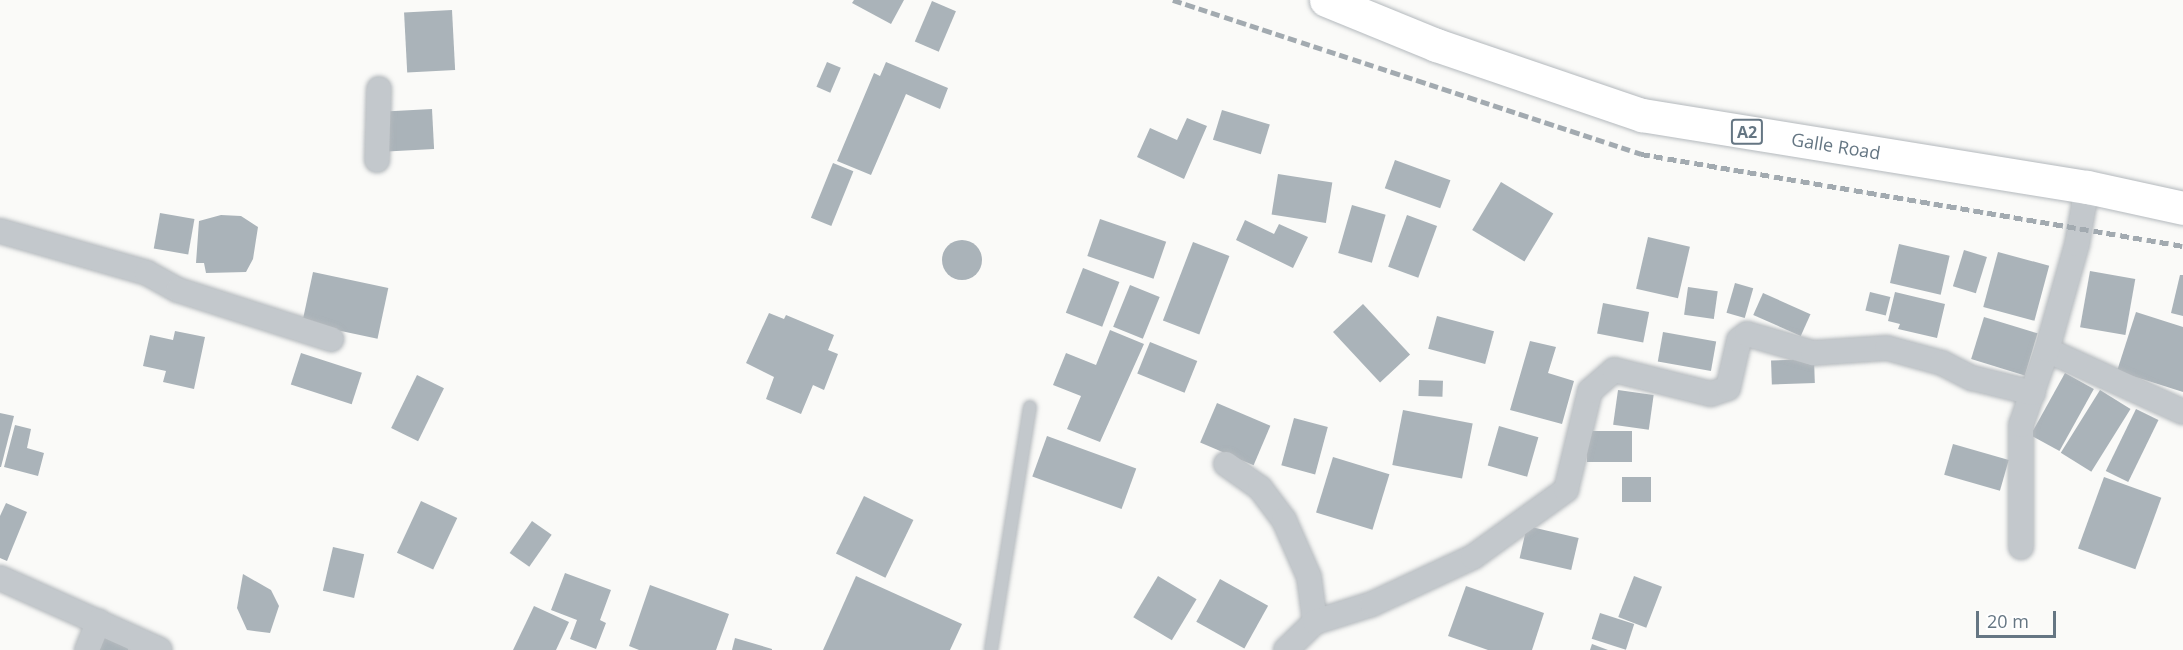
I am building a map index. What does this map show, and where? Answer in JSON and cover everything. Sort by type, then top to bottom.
[{"type":"highway","name":"Galle Road","points":[[1326,0],[1436,45],[1642,115],[2087,187],[2183,208]]},
{"type":"street","points":[[377,160],[379,89]]},
{"type":"street","points":[[2021,547],[2021,425],[2047,350],[2077,243],[2087,187]]},
{"type":"street","points":[[0,231],[147,273],[178,290],[331,339]]},
{"type":"street","points":[[1286,650],[1315,622],[1372,604],[1473,557],[1566,490],[1590,391],[1614,370],[1711,394],[1728,388],[1739,340],[1747,334],[1813,353],[1887,348],[1942,363],[1972,378],[2033,393]]},
{"type":"street","points":[[2047,350],[2183,412]]},
{"type":"street","points":[[1226,464],[1260,488],[1284,520],[1309,577],[1315,622]]},
{"type":"street","points":[[0,578],[160,650]]},
{"type":"street","points":[[87,650],[99,621]]},
{"type":"lane","points":[[991,650],[1030,407]]},
{"type":"building","points":[[854,0],[904,0],[891,24],[852,3]]},
{"type":"building","points":[[932,1],[956,11],[939,52],[915,42]]},
{"type":"building","points":[[452,10],[455,70],[407,72],[404,13]]},
{"type":"building","points":[[827,62],[841,68],[830,93],[816,87]]},
{"type":"building","points":[[886,62],[948,88],[940,109],[906,94],[871,175],[837,161],[874,73],[880,76]]},
{"type":"building","points":[[432,109],[434,149],[387,151],[385,111]]},
{"type":"building","points":[[1222,110],[1270,125],[1261,154],[1213,140]]},
{"type":"building","points":[[1187,118],[1207,126],[1184,179],[1137,157],[1150,128],[1177,140]]},
{"type":"building","points":[[1395,160],[1450,180],[1440,208],[1385,188]]},
{"type":"building","points":[[833,163],[853,171],[831,226],[811,218]]},
{"type":"building","points":[[1278,174],[1332,183],[1326,223],[1272,214]]},
{"type":"building","points":[[1501,182],[1553,213],[1524,261],[1472,230]]},
{"type":"building","points":[[1352,205],[1386,215],[1372,263],[1338,253]]},
{"type":"building","points":[[160,213],[194,219],[188,255],[154,248]]},
{"type":"building","points":[[221,215],[241,216],[258,227],[253,259],[246,272],[206,273],[204,263],[196,263],[199,221]]},
{"type":"building","points":[[1407,215],[1437,226],[1418,278],[1388,267]]},
{"type":"building","points":[[1100,219],[1166,242],[1153,279],[1087,256]]},
{"type":"building","points":[[1245,220],[1274,234],[1279,224],[1308,237],[1293,268],[1236,240]]},
{"type":"building","points":[[1648,237],[1690,247],[1678,298],[1636,289]]},
{"type":"building","points":[[962,240],[976,246],[982,260],[976,274],[962,280],[948,274],[942,260],[948,246]]},
{"type":"building","points":[[1193,242],[1229,256],[1199,334],[1163,320]]},
{"type":"building","points":[[1899,244],[1950,256],[1941,295],[1890,283]]},
{"type":"building","points":[[1964,250],[1987,257],[1976,293],[1953,286]]},
{"type":"building","points":[[1998,252],[2049,266],[2034,321],[1983,307]]},
{"type":"building","points":[[1083,268],[1119,282],[1102,327],[1066,313]]},
{"type":"building","points":[[2090,271],[2135,279],[2125,335],[2080,327]]},
{"type":"building","points":[[313,272],[388,288],[378,339],[302,323]]},
{"type":"building","points":[[2180,275],[2183,275],[2183,316],[2171,313]]},
{"type":"building","points":[[1735,283],[1753,288],[1745,318],[1726,313]]},
{"type":"building","points":[[1130,285],[1160,297],[1143,339],[1113,327]]},
{"type":"building","points":[[1688,287],[1718,291],[1714,319],[1684,315]]},
{"type":"building","points":[[1870,292],[1890,297],[1886,316],[1865,310]]},
{"type":"building","points":[[1895,292],[1945,304],[1937,338],[1898,329],[1900,324],[1888,321]]},
{"type":"building","points":[[1763,293],[1811,314],[1801,336],[1753,315]]},
{"type":"building","points":[[1603,303],[1649,312],[1643,342],[1597,333]]},
{"type":"building","points":[[1363,304],[1410,354],[1380,382],[1333,332]]},
{"type":"building","points":[[2136,312],[2183,327],[2183,392],[2117,371]]},
{"type":"building","points":[[769,313],[784,319],[786,315],[834,335],[828,350],[838,354],[824,390],[813,385],[801,414],[766,399],[774,377],[746,363]]},
{"type":"building","points":[[1437,316],[1494,331],[1485,364],[1428,349]]},
{"type":"building","points":[[1984,317],[2038,333],[2025,375],[1971,359]]},
{"type":"building","points":[[1110,330],[1144,344],[1100,442],[1067,429],[1081,396],[1053,385],[1066,353],[1096,365]]},
{"type":"building","points":[[175,331],[205,337],[194,389],[163,382],[166,371],[143,366],[150,335],[173,340]]},
{"type":"building","points":[[1663,332],[1716,341],[1711,371],[1658,362]]},
{"type":"building","points":[[1530,341],[1556,347],[1548,373],[1574,381],[1562,424],[1510,410]]},
{"type":"building","points":[[1150,342],[1197,361],[1185,393],[1137,374]]},
{"type":"building","points":[[301,353],[362,373],[352,404],[291,384]]},
{"type":"building","points":[[1814,359],[1815,383],[1772,384],[1771,361]]},
{"type":"building","points":[[2065,373],[2094,389],[2059,451],[2031,435]]},
{"type":"building","points":[[417,375],[444,388],[418,441],[391,428]]},
{"type":"building","points":[[1419,380],[1443,381],[1442,397],[1418,396]]},
{"type":"building","points":[[1618,390],[1654,395],[1649,430],[1613,425]]},
{"type":"building","points":[[2100,390],[2131,409],[2091,472],[2061,453]]},
{"type":"building","points":[[1217,403],[1270,426],[1254,465],[1200,443]]},
{"type":"building","points":[[2136,409],[2158,420],[2128,482],[2106,471]]},
{"type":"building","points":[[1403,410],[1473,424],[1462,479],[1392,465]]},
{"type":"building","points":[[0,413],[14,416],[1,467],[0,467]]},
{"type":"building","points":[[1294,418],[1328,427],[1315,474],[1281,465]]},
{"type":"building","points":[[15,425],[31,429],[27,448],[44,453],[38,476],[4,467]]},
{"type":"building","points":[[1499,426],[1538,437],[1527,477],[1488,465]]},
{"type":"building","points":[[1587,431],[1632,431],[1632,462],[1587,462]]},
{"type":"building","points":[[1047,436],[1136,468],[1122,509],[1032,476]]},
{"type":"building","points":[[1953,444],[2009,460],[2000,491],[1944,475]]},
{"type":"building","points":[[1333,457],[1389,474],[1372,530],[1316,512]]},
{"type":"building","points":[[1622,477],[1651,477],[1651,502],[1622,502]]},
{"type":"building","points":[[2104,477],[2161,498],[2135,569],[2078,548]]},
{"type":"building","points":[[864,496],[913,520],[885,578],[836,554]]},
{"type":"building","points":[[421,501],[457,518],[433,570],[397,553]]},
{"type":"building","points":[[6,503],[27,512],[7,561],[0,558],[0,516]]},
{"type":"building","points":[[532,521],[552,535],[529,567],[510,553]]},
{"type":"building","points":[[1527,526],[1579,538],[1571,570],[1520,558]]},
{"type":"building","points":[[333,547],[364,554],[354,598],[323,591]]},
{"type":"building","points":[[565,573],[611,590],[600,620],[606,623],[596,649],[570,639],[577,620],[551,610]]},
{"type":"building","points":[[243,574],[271,590],[279,606],[270,633],[247,630],[237,608]]},
{"type":"building","points":[[856,576],[962,624],[950,650],[823,650]]},
{"type":"building","points":[[1158,576],[1197,599],[1172,640],[1133,617]]},
{"type":"building","points":[[1634,576],[1662,587],[1646,628],[1618,617]]},
{"type":"building","points":[[1220,579],[1268,606],[1244,649],[1196,622]]},
{"type":"building","points":[[650,585],[729,614],[716,650],[639,650],[629,646]]},
{"type":"building","points":[[1466,586],[1544,613],[1532,650],[1488,650],[1448,636]]},
{"type":"building","points":[[534,606],[569,622],[556,650],[513,650]]},
{"type":"building","points":[[1600,613],[1634,624],[1626,650],[1592,639]]},
{"type":"building","points":[[105,637],[129,648],[128,650],[99,650]]},
{"type":"building","points":[[735,638],[772,649],[772,650],[732,650]]},
{"type":"building","points":[[1592,644],[1608,650],[1590,650]]},
{"type":"railway","points":[[1173,0],[1641,154],[2183,246]]}]
